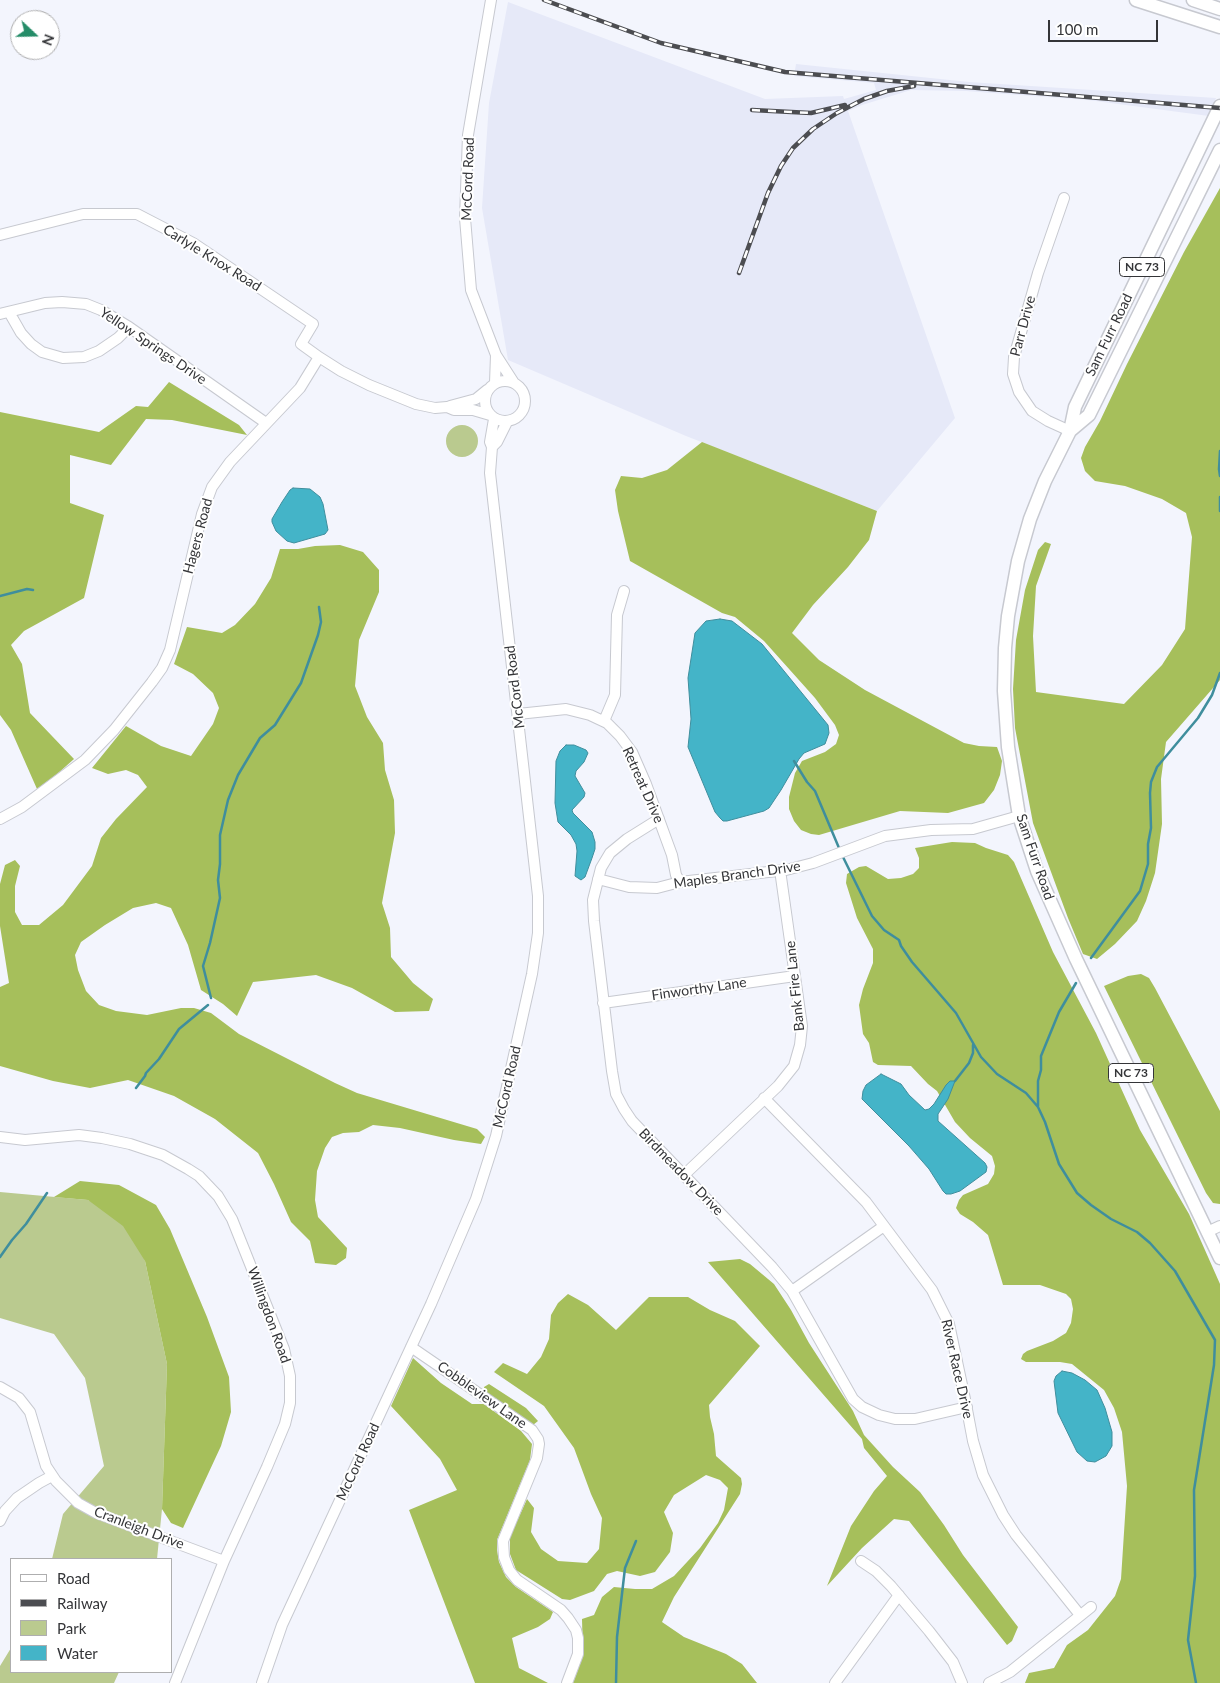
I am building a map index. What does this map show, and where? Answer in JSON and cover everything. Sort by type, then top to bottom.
[{"type":"main road","points":[[1136,0],[1220,28]]},
{"type":"main road","points":[[1193,0],[1220,9]]},
{"type":"main road","name":"Sam Furr Road","points":[[1220,106],[1075,408],[1070,431],[1046,481],[1026,530],[1016,570],[1008,616],[1004,676],[1005,721],[1011,771],[1019,816],[1037,871],[1058,920],[1220,1258]]},
{"type":"main road","name":"Sam Furr Road","points":[[1070,431],[1089,415],[1220,150]]},
{"type":"street","name":"McCord Road","points":[[491,0],[468,134],[465,218],[471,290],[496,354],[514,383],[522,391],[525,403],[519,416],[507,422],[497,442],[492,447]]},
{"type":"street","name":"Parr Drive","points":[[1064,198],[1038,273],[1013,365],[1013,374],[1018,392],[1026,405],[1039,416],[1070,431]]},
{"type":"street","name":"Carlyle Knox Road","points":[[0,235],[83,214],[137,214],[193,244],[313,324],[301,344],[319,357]]},
{"type":"street","name":"Yellow Springs Drive","points":[[5,313],[54,302],[78,303],[101,310],[129,327],[266,423]]},
{"type":"street","points":[[5,313],[31,344],[49,355],[63,358],[84,357],[99,352],[129,327]]},
{"type":"street","name":"McCord Road","points":[[262,1683],[282,1625],[411,1347],[466,1224],[487,1169],[532,974],[538,932],[538,896],[490,473],[492,417],[486,408],[484,399],[492,386],[496,354]]},
{"type":"street","points":[[319,357],[341,371],[386,393],[416,404],[435,408],[473,410],[507,422]]},
{"type":"street","name":"Hagers Road","points":[[0,819],[28,803],[85,760],[114,730],[157,676],[168,655],[175,634],[202,514],[209,494],[230,462],[300,388],[319,357]]},
{"type":"street","points":[[447,408],[453,404],[476,399],[492,386],[503,381],[514,383]]},
{"type":"street","points":[[604,721],[615,695],[617,615],[624,591]]},
{"type":"street","name":"Retreat Drive","points":[[518,714],[566,710],[590,714],[604,721],[620,736],[632,752],[659,819],[672,855],[676,876],[680,882]]},
{"type":"street","name":"Maples Branch Drive","points":[[598,879],[629,887],[657,888],[680,882],[780,870],[808,865],[885,836],[931,830],[973,829],[1019,816]]},
{"type":"street","name":"Birdmeadow Drive","points":[[659,819],[627,839],[610,853],[598,879],[593,900],[603,1003],[616,1094],[632,1121],[772,1267],[792,1291],[853,1399],[862,1407],[879,1415],[895,1419],[915,1419],[967,1407]]},
{"type":"street","name":"Bank Fire Lane","points":[[684,1176],[778,1086],[794,1066],[800,1045],[802,1026],[780,870]]},
{"type":"street","name":"Finworthy Lane","points":[[603,1003],[795,976]]},
{"type":"street","name":"River Race Drive","points":[[764,1098],[866,1202],[932,1290],[948,1324],[973,1441],[983,1475],[1003,1515],[1016,1535],[1080,1614]]},
{"type":"street","name":"Willingdon Road","points":[[0,1138],[25,1140],[79,1135],[102,1138],[130,1144],[163,1155],[199,1176],[218,1196],[232,1219],[284,1349],[290,1376],[290,1390],[288,1413],[280,1438],[224,1561],[176,1683]]},
{"type":"street","points":[[792,1291],[884,1226]]},
{"type":"street","points":[[1207,1232],[1220,1226]]},
{"type":"street","name":"Cobbleview Lane","points":[[411,1347],[532,1430],[538,1439],[539,1450],[537,1458],[503,1541],[504,1557],[509,1570],[517,1580],[561,1610],[576,1630],[578,1654],[567,1683]]},
{"type":"street","name":"Cranleigh Drive","points":[[0,1387],[19,1398],[30,1412],[42,1454],[52,1476],[72,1498],[96,1513],[224,1561]]},
{"type":"street","points":[[0,1521],[17,1498],[52,1476]]},
{"type":"street","points":[[861,1561],[882,1576],[899,1595],[953,1662],[962,1683]]},
{"type":"street","points":[[835,1683],[899,1595]]},
{"type":"street","points":[[989,1683],[1010,1672],[1091,1607]]},
{"type":"shaded area","points":[[508,2],[765,99],[843,96],[844,99],[876,90],[874,83],[794,76],[796,64],[969,82],[1216,98],[1209,116],[1088,100],[966,91],[911,90],[848,111],[955,418],[877,511],[686,436],[508,360],[482,208],[489,103]]},
{"type":"green space","points":[[1220,188],[1220,680],[1166,742],[1161,779],[1162,824],[1155,873],[1137,921],[1115,944],[1097,959],[1083,954],[1033,823],[1015,728],[1013,689],[1016,640],[1025,590],[1038,550],[1045,542],[1051,544],[1036,586],[1033,636],[1036,692],[1124,704],[1162,665],[1185,629],[1192,537],[1186,513],[1162,499],[1125,486],[1095,481],[1085,471],[1081,458],[1184,252]]},
{"type":"green space","points":[[169,382],[239,425],[247,435],[172,420],[146,419],[111,465],[70,455],[70,503],[104,515],[84,598],[24,631],[11,645],[22,664],[30,713],[74,759],[37,789],[11,730],[0,715],[0,412],[99,432],[136,406],[148,407]]},
{"type":"green space","points":[[462,425],[474,429],[478,441],[474,453],[462,457],[450,453],[446,441],[450,429]]},
{"type":"green space","points":[[702,442],[877,511],[869,540],[848,567],[813,605],[792,633],[819,660],[865,690],[964,743],[997,747],[1002,761],[1000,775],[994,790],[984,803],[948,813],[900,811],[819,835],[801,830],[794,821],[789,809],[789,797],[795,773],[802,761],[825,752],[836,744],[839,735],[835,725],[815,698],[764,641],[735,617],[722,613],[630,561],[615,490],[621,476],[642,478],[667,470]]},
{"type":"green space","points":[[340,545],[363,552],[379,570],[379,592],[359,640],[355,686],[367,717],[383,743],[385,770],[394,800],[395,833],[382,903],[390,928],[391,957],[413,983],[433,999],[429,1011],[395,1012],[352,988],[316,975],[253,982],[237,1016],[223,1004],[201,990],[188,945],[171,908],[156,903],[133,908],[105,925],[81,942],[75,955],[78,970],[86,991],[99,1005],[116,1011],[147,1015],[181,1008],[194,1008],[211,1013],[239,1034],[357,1093],[477,1129],[485,1137],[481,1144],[400,1128],[373,1125],[359,1132],[343,1133],[332,1137],[325,1148],[317,1171],[315,1200],[318,1217],[347,1248],[346,1258],[336,1265],[315,1263],[310,1241],[291,1222],[258,1153],[215,1119],[174,1096],[128,1080],[90,1088],[53,1081],[0,1066],[0,987],[9,983],[0,926],[0,884],[5,865],[15,860],[20,866],[15,886],[15,912],[22,925],[39,925],[63,905],[92,866],[101,838],[116,819],[147,787],[138,775],[126,770],[108,774],[92,768],[126,726],[161,746],[191,756],[213,724],[219,708],[213,693],[193,674],[174,664],[187,627],[222,633],[235,625],[255,604],[271,578],[280,549]]},
{"type":"green space","points":[[952,842],[975,843],[1008,855],[1014,862],[1053,952],[1096,1033],[1140,1130],[1189,1214],[1220,1284],[1220,1683],[1025,1683],[1029,1673],[1054,1668],[1067,1645],[1088,1630],[1115,1596],[1121,1579],[1127,1486],[1122,1432],[1114,1408],[1104,1390],[1072,1364],[1026,1362],[1021,1359],[1027,1351],[1053,1341],[1066,1333],[1071,1323],[1073,1309],[1071,1299],[1066,1294],[1040,1285],[1003,1285],[988,1235],[960,1214],[956,1208],[963,1195],[988,1184],[994,1174],[995,1166],[992,1156],[970,1138],[955,1122],[937,1091],[911,1066],[878,1065],[873,1062],[869,1043],[863,1034],[859,1005],[873,963],[873,949],[857,918],[846,883],[847,874],[859,867],[866,866],[888,879],[901,878],[913,874],[919,868],[919,858],[915,848]]},
{"type":"green space","points":[[1141,974],[1149,978],[1155,988],[1220,1111],[1220,1204],[1213,1203],[1206,1193],[1104,986],[1128,976]]},
{"type":"green space","points":[[80,1181],[119,1185],[156,1205],[170,1229],[207,1317],[229,1377],[231,1412],[221,1446],[183,1528],[171,1523],[162,1509],[167,1364],[145,1261],[123,1226],[88,1200],[54,1197]]},
{"type":"green space","points":[[0,1192],[88,1200],[134,1218],[167,1364],[162,1509],[157,1558],[52,1558],[63,1514],[104,1466],[85,1378],[54,1334],[0,1318]]},
{"type":"green space","points":[[740,1259],[750,1264],[774,1284],[853,1411],[864,1435],[893,1467],[920,1492],[963,1555],[1018,1627],[1012,1641],[1007,1645],[909,1521],[894,1519],[862,1548],[827,1586],[851,1526],[874,1491],[887,1476],[864,1448],[862,1439],[708,1262]]},
{"type":"green space","points":[[568,1294],[588,1305],[616,1330],[649,1297],[688,1297],[710,1310],[735,1321],[760,1346],[709,1405],[716,1456],[741,1478],[740,1494],[674,1597],[662,1622],[684,1637],[726,1654],[742,1664],[757,1683],[573,1683],[583,1656],[582,1619],[594,1615],[602,1597],[614,1587],[652,1589],[674,1576],[700,1548],[718,1523],[724,1510],[728,1488],[720,1480],[706,1475],[674,1495],[664,1512],[673,1533],[670,1552],[655,1572],[640,1576],[617,1571],[607,1574],[594,1591],[570,1600],[562,1599],[516,1570],[510,1554],[510,1537],[527,1499],[534,1508],[531,1532],[541,1549],[558,1561],[587,1563],[599,1549],[602,1518],[574,1448],[544,1406],[494,1372],[503,1363],[527,1374],[541,1357],[549,1339],[551,1315],[558,1303]]},
{"type":"green space","points":[[413,1358],[441,1383],[472,1404],[484,1404],[521,1431],[532,1444],[530,1460],[497,1540],[497,1550],[499,1562],[506,1577],[516,1587],[553,1612],[550,1619],[538,1627],[512,1638],[519,1668],[548,1683],[475,1683],[409,1510],[457,1490],[440,1459],[391,1406]]},
{"type":"green space","points":[[489,1384],[526,1408],[538,1421],[533,1425],[485,1392],[484,1387]]},
{"type":"green space","points":[[10,1650],[10,1673],[119,1673],[114,1683],[0,1683],[0,1666]]},
{"type":"water","points":[[293,488],[310,489],[320,497],[328,530],[325,534],[294,543],[287,541],[276,531],[272,519]]},
{"type":"water","points":[[720,619],[732,621],[762,644],[828,725],[829,733],[825,744],[804,753],[799,759],[769,808],[727,821],[723,821],[715,812],[688,747],[691,719],[688,678],[695,633],[706,621]]},
{"type":"water","points":[[566,745],[574,745],[586,750],[588,753],[584,762],[576,771],[575,776],[585,793],[584,797],[572,810],[592,832],[595,842],[595,849],[585,877],[581,880],[575,876],[576,844],[571,835],[558,822],[555,803],[556,761],[560,751]]},
{"type":"water","points":[[881,1074],[901,1084],[909,1095],[925,1110],[934,1104],[950,1081],[955,1081],[948,1099],[938,1114],[938,1121],[985,1163],[987,1167],[986,1172],[960,1191],[946,1194],[929,1169],[909,1146],[862,1099],[866,1085]]},
{"type":"water","points":[[1062,1371],[1072,1373],[1085,1380],[1097,1390],[1105,1408],[1112,1432],[1112,1446],[1106,1456],[1095,1462],[1087,1461],[1077,1452],[1058,1413],[1054,1381],[1056,1376]]},
{"type":"waterway","points":[[1220,451],[1220,476]]},
{"type":"waterway","points":[[1220,497],[1220,511]]},
{"type":"waterway","points":[[0,596],[27,589],[33,590]]},
{"type":"waterway","points":[[211,998],[203,966],[220,898],[218,880],[220,835],[228,800],[238,775],[260,738],[275,725],[301,683],[318,635],[321,622],[319,607]]},
{"type":"waterway","points":[[1091,958],[1140,891],[1148,864],[1148,844],[1151,828],[1151,782],[1157,767],[1198,718],[1212,695],[1220,673]]},
{"type":"waterway","points":[[794,761],[815,791],[839,848]]},
{"type":"waterway","points":[[843,857],[872,916],[884,930],[899,940],[912,962],[956,1013],[981,1057],[997,1074],[1026,1093],[1038,1107],[1059,1164],[1077,1193],[1111,1219],[1137,1232],[1150,1243],[1175,1271],[1215,1340],[1214,1365],[1194,1490],[1195,1576],[1188,1640],[1196,1683]]},
{"type":"waterway","points":[[1038,1106],[1041,1056],[1059,1012],[1076,983]]},
{"type":"waterway","points":[[136,1088],[159,1059],[179,1029],[208,1005]]},
{"type":"waterway","points":[[955,1081],[969,1063],[973,1053],[973,1045]]},
{"type":"waterway","points":[[0,1257],[47,1193]]},
{"type":"waterway","points":[[616,1683],[617,1637],[625,1568],[636,1541]]},
{"type":"railway","points":[[544,0],[661,43],[785,72],[1220,108]]},
{"type":"railway","points":[[739,273],[768,193],[781,166],[793,148],[813,129],[837,113],[864,99],[887,91],[914,86]]},
{"type":"railway","points":[[752,110],[811,113],[845,105]]}]
